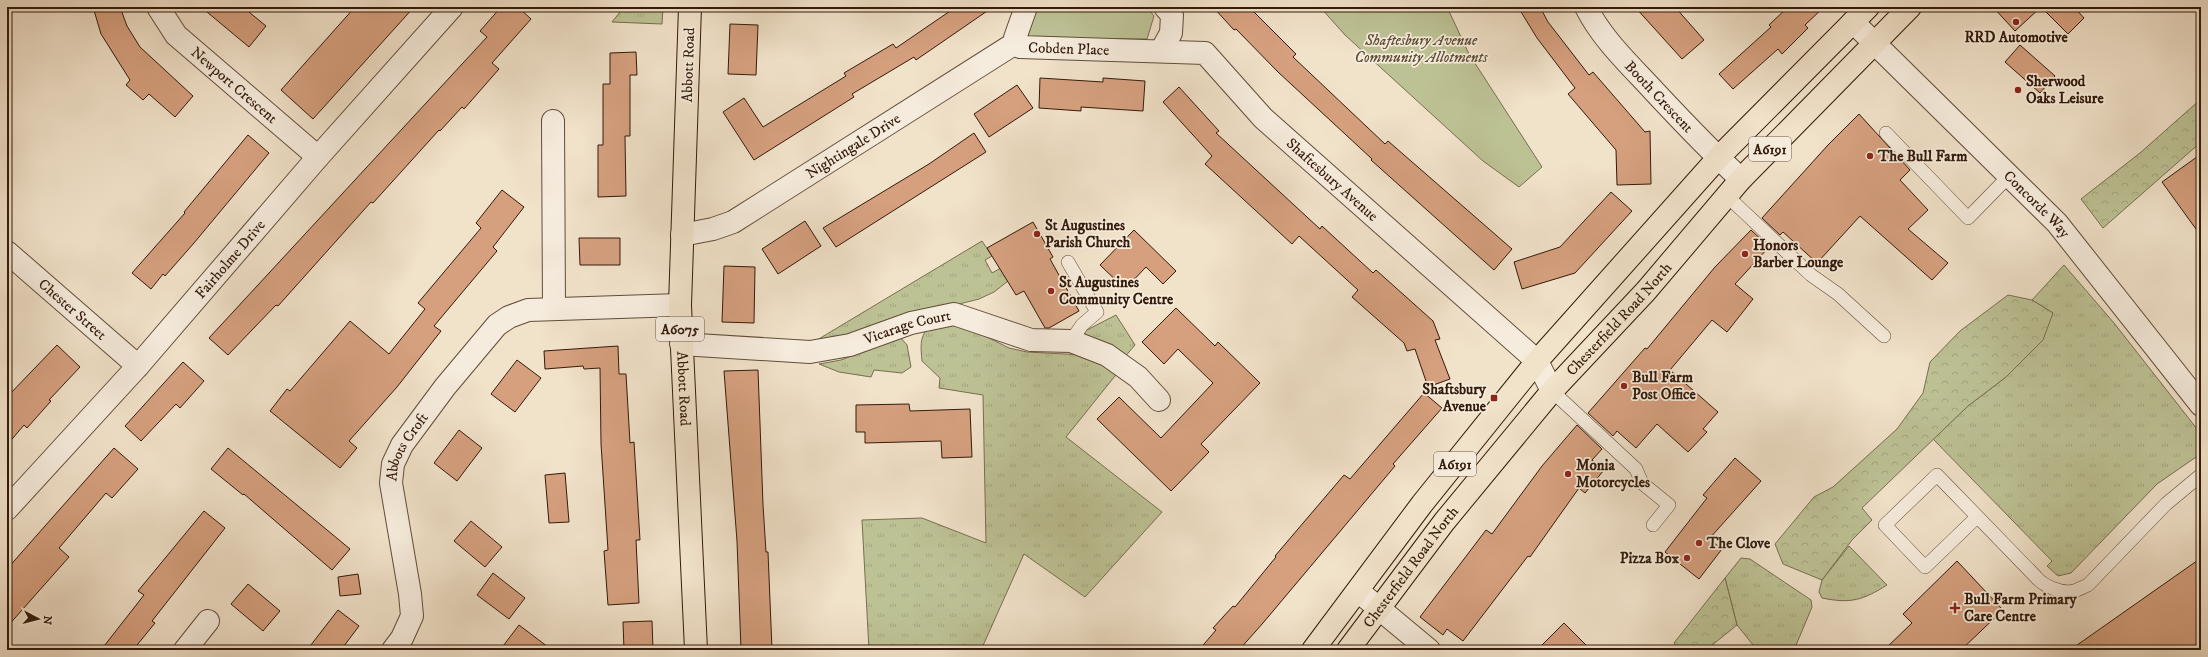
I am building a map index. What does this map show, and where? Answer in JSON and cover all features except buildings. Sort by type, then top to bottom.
[{"type":"main road","name":"Abbott Road","points":[[690,7],[680,305],[696,650]]},
{"type":"main road","name":"Chesterfield Road North","points":[[1348,650],[1444,522],[1552,391],[1646,291],[1741,179],[1910,7]]},
{"type":"main road","name":"Chesterfield Road North","points":[[1313,650],[1422,504],[1537,361],[1718,158],[1862,12]]},
{"type":"street","name":"Newport Crescent","points":[[158,7],[176,35],[318,157]]},
{"type":"street","name":"Fairholme Drive","points":[[7,509],[138,366],[318,157],[452,7]]},
{"type":"street","name":"Cobden Place","points":[[1026,7],[1015,38],[1020,47],[1161,51]]},
{"type":"street","points":[[1161,51],[1171,34],[1172,16],[1165,7]]},
{"type":"street","name":"Booth Crescent","points":[[1586,7],[1593,21],[1623,58],[1718,158],[1741,179]]},
{"type":"street","name":"Concorde Way","points":[[1862,12],[1874,43],[2057,223],[2201,405]]},
{"type":"street","name":"Nightingale Drive","points":[[682,235],[714,229],[734,222],[1017,42]]},
{"type":"street","name":"Shaftesbury Avenue","points":[[1161,51],[1205,52],[1263,118],[1537,361]]},
{"type":"street","points":[[553,121],[554,308]]},
{"type":"street","name":"Chester Street","points":[[7,252],[138,366]]},
{"type":"street","name":"Abbots Croft","points":[[393,650],[402,638],[412,616],[410,594],[391,483],[393,464],[402,445],[432,404],[497,325],[509,317],[528,310],[680,305]]},
{"type":"street","name":"Vicarage Court","points":[[681,344],[810,352],[850,345],[911,323],[954,314],[1031,340],[1071,341],[1106,355],[1138,377],[1160,400]]},
{"type":"street","points":[[1537,361],[1552,391]]},
{"type":"street","points":[[1358,591],[1429,650]]},
{"type":"street","points":[[189,648],[208,621]]},
{"type":"lane","points":[[1886,133],[1968,218],[2009,176]]},
{"type":"lane","points":[[1727,196],[1811,275],[1838,294],[1884,336]]},
{"type":"lane","points":[[1068,262],[1097,312],[1082,325],[1071,341]]},
{"type":"lane","points":[[1552,391],[1636,470],[1642,483],[1669,504],[1653,524]]},
{"type":"lane","points":[[1977,517],[1925,567],[1885,525],[1937,475],[2038,580],[2055,590],[2072,592],[2088,585],[2166,504],[2201,475]]},
{"type":"green space","points":[[624,7],[663,7],[662,24],[612,22]]},
{"type":"green space","points":[[1033,7],[1147,7],[1154,16],[1147,39],[1030,38],[1025,29]]},
{"type":"green space","name":"Shaftesbury Avenue Community Allotments","points":[[1320,7],[1447,7],[1469,54],[1542,167],[1519,187],[1483,161],[1345,35]]},
{"type":"green space","points":[[2201,99],[2201,142],[2103,228],[2081,199],[2140,153]]},
{"type":"green space","points":[[982,241],[992,256],[985,260],[992,273],[1001,268],[1008,281],[994,292],[979,299],[920,314],[860,335],[812,343]]},
{"type":"green space","points":[[2064,265],[2114,323],[2201,434],[2199,455],[2157,484],[2071,573],[2058,576],[2047,566],[2052,561],[1933,439],[1968,406],[2006,377],[2053,313],[2032,300]]},
{"type":"green space","points":[[2008,295],[2032,300],[2053,313],[2043,340],[2006,377],[1968,406],[1862,508],[1872,520],[1852,540],[1822,580],[1783,564],[1775,544],[1814,497],[1833,487],[1897,429],[1923,393],[1930,362],[1960,331]]},
{"type":"green space","points":[[1116,315],[1135,345],[1123,359],[1085,336],[1085,331]]},
{"type":"green space","points":[[955,325],[973,330],[1009,348],[1027,352],[1084,355],[1119,371],[1066,437],[1162,512],[1085,597],[1024,554],[981,650],[869,650],[862,520],[922,518],[986,543],[983,395],[939,388],[940,378],[922,361],[922,339],[928,328]]},
{"type":"green space","points":[[900,337],[907,345],[911,367],[902,373],[874,370],[871,377],[839,372],[819,364],[841,360]]},
{"type":"green space","points":[[1849,546],[1887,585],[1871,594],[1856,599],[1841,601],[1822,598],[1819,592],[1822,580]]},
{"type":"green space","points":[[1741,558],[1750,559],[1811,600],[1812,607],[1794,650],[1757,650],[1737,625],[1725,578]]},
{"type":"green space","points":[[1725,578],[1737,625],[1706,650],[1679,650],[1674,643]]},
{"type":"place","name":"RRD Automotive","points":[[2016,22]]},
{"type":"place","name":"Sherwood Oaks Leisure","points":[[2018,90]]},
{"type":"place","name":"The Bull Farm","points":[[1870,156]]},
{"type":"place","name":"St Augustines Parish Church","points":[[1037,234]]},
{"type":"place","name":"Honors Barber Lounge","points":[[1745,254]]},
{"type":"place","name":"St Augustines Community Centre","points":[[1051,291]]},
{"type":"place","name":"Bull Farm Post Office","points":[[1624,386]]},
{"type":"place","name":"Shaftsbury Avenue","points":[[1494,398]]},
{"type":"place","name":"Monia Motorcycles","points":[[1568,474]]},
{"type":"place","name":"The Clove","points":[[1699,543]]},
{"type":"place","name":"Pizza Box","points":[[1687,558]]},
{"type":"place","name":"Bull Farm Primary Care Centre","points":[[1955,608]]}]
